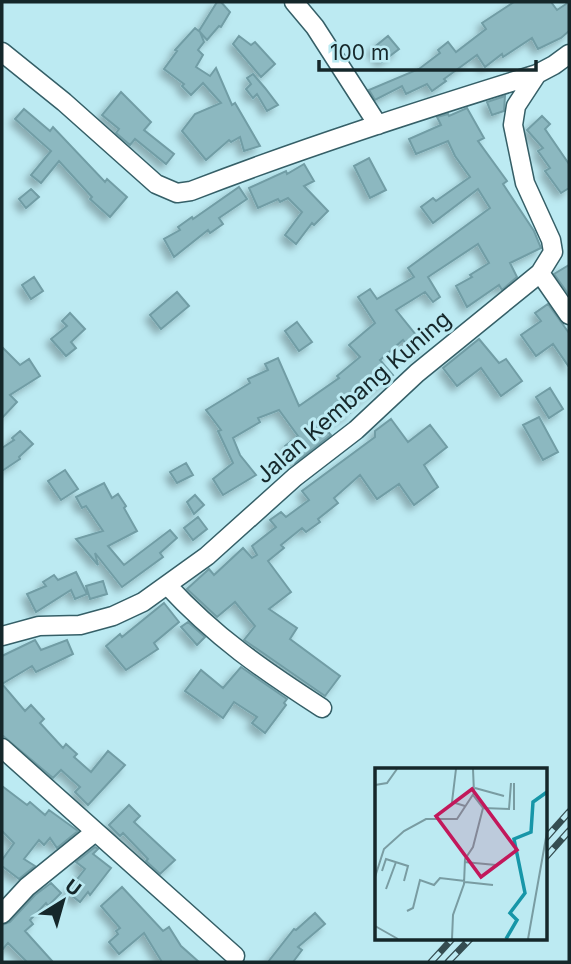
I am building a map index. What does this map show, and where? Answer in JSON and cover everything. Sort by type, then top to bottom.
[{"type":"street","points":[[294,2],[315,27],[378,125]]},
{"type":"street","points":[[2,51],[156,184],[177,193],[191,191],[287,155],[537,74],[569,54]]},
{"type":"street","points":[[537,74],[516,106],[513,125],[525,183],[551,240],[553,252],[540,273],[569,315]]},
{"type":"street","name":"Jalan Kembang Kuning","points":[[2,636],[38,626],[80,625],[113,616],[143,602],[226,540],[295,477],[356,430],[417,373],[540,273]]},
{"type":"street","points":[[167,585],[226,642],[323,708]]},
{"type":"street","points":[[2,748],[235,956]]},
{"type":"street","points":[[2,914],[27,887],[95,832]]},
{"type":"building","points":[[217,2],[221,2],[230,12],[221,27],[207,40],[199,31]]},
{"type":"building","points":[[514,2],[551,2],[557,10],[569,2],[569,31],[538,49],[532,38],[503,57],[502,54],[485,67],[477,55],[432,91],[427,84],[406,94],[402,86],[375,100],[369,90],[419,69],[440,53],[438,50],[448,42],[456,52],[486,29],[482,23]]},
{"type":"building","points":[[195,28],[204,42],[198,50],[203,55],[196,67],[210,76],[216,68],[232,105],[235,103],[260,146],[244,151],[240,137],[231,142],[229,140],[206,160],[182,131],[195,114],[221,103],[203,83],[191,95],[182,86],[184,84],[164,69],[177,51],[175,50]]},
{"type":"building","points":[[239,36],[251,45],[255,42],[275,64],[261,77],[233,44]]},
{"type":"building","points":[[388,36],[399,49],[382,62],[372,49]]},
{"type":"building","points":[[253,74],[278,105],[267,111],[257,94],[253,98],[246,89],[251,84],[247,78]]},
{"type":"building","points":[[121,92],[151,122],[144,130],[174,154],[166,164],[135,139],[130,145],[116,133],[119,129],[102,115]]},
{"type":"building","points":[[505,96],[504,111],[492,115],[487,102]]},
{"type":"building","points":[[467,108],[484,138],[478,141],[507,181],[503,184],[534,231],[541,248],[510,263],[517,277],[502,290],[499,285],[467,307],[456,286],[489,263],[478,244],[428,277],[440,297],[433,302],[425,292],[396,310],[424,345],[414,354],[403,340],[380,360],[393,375],[348,409],[350,413],[323,426],[331,435],[295,463],[285,446],[298,436],[279,410],[258,418],[260,422],[233,438],[240,455],[256,475],[223,495],[213,479],[233,463],[218,431],[221,430],[206,410],[250,383],[248,379],[268,370],[265,364],[278,358],[299,406],[339,378],[337,376],[360,357],[349,345],[375,323],[358,297],[370,289],[377,299],[414,277],[408,268],[490,208],[478,189],[433,223],[421,207],[433,198],[436,201],[470,177],[448,141],[416,154],[409,139],[441,125],[437,117],[449,116]]},
{"type":"building","points":[[24,109],[50,131],[53,127],[105,182],[107,179],[127,197],[110,217],[90,199],[92,197],[59,161],[41,183],[31,175],[51,151],[15,119]]},
{"type":"building","points":[[542,116],[550,124],[545,129],[569,164],[569,188],[561,193],[545,171],[550,168],[538,151],[543,148],[527,130]]},
{"type":"building","points":[[369,158],[386,190],[370,198],[354,166]]},
{"type":"building","points":[[304,164],[314,181],[304,186],[328,211],[314,225],[312,223],[296,244],[285,235],[302,212],[288,198],[280,202],[278,199],[258,208],[249,188],[286,171],[287,174]]},
{"type":"building","points":[[239,187],[247,199],[219,218],[223,224],[210,233],[208,230],[174,257],[164,239],[180,230],[178,227],[192,217],[193,219]]},
{"type":"building","points":[[31,189],[39,197],[26,208],[19,199]]},
{"type":"building","points":[[569,265],[569,295],[554,274]]},
{"type":"building","points":[[34,277],[43,291],[31,299],[22,285]]},
{"type":"building","points":[[177,292],[189,306],[161,329],[150,315]]},
{"type":"building","points":[[548,304],[569,333],[569,367],[553,344],[536,356],[521,335],[541,321],[535,313]]},
{"type":"building","points":[[70,313],[85,329],[71,342],[76,348],[66,356],[51,339],[67,326],[62,321]]},
{"type":"building","points":[[297,322],[312,342],[299,351],[285,331]]},
{"type":"building","points":[[479,339],[499,363],[506,359],[522,381],[501,396],[481,368],[457,386],[443,368]]},
{"type":"building","points":[[2,347],[20,365],[29,359],[40,376],[10,395],[17,402],[2,418]]},
{"type":"building","points":[[550,388],[563,409],[549,418],[536,397]]},
{"type":"building","points":[[539,417],[558,452],[543,460],[523,425]]},
{"type":"building","points":[[391,419],[408,442],[430,425],[447,447],[424,465],[438,487],[414,505],[399,484],[377,499],[360,475],[334,498],[338,503],[318,519],[320,522],[306,532],[302,528],[281,545],[284,548],[268,561],[291,592],[269,609],[297,628],[290,639],[340,676],[325,696],[244,640],[255,626],[235,602],[217,617],[187,589],[209,569],[214,575],[243,548],[252,558],[257,555],[252,546],[276,527],[270,520],[281,512],[286,517],[309,500],[302,491],[375,437],[375,431]]},
{"type":"building","points":[[20,431],[33,444],[20,459],[2,471],[2,448],[14,440],[12,438]]},
{"type":"building","points":[[186,463],[193,475],[177,483],[170,472]]},
{"type":"building","points":[[65,470],[78,489],[61,500],[48,481]]},
{"type":"building","points":[[104,483],[112,498],[118,494],[137,531],[108,546],[124,565],[170,530],[177,538],[160,553],[163,557],[122,587],[95,553],[98,565],[76,539],[103,531],[86,506],[82,508],[76,497]]},
{"type":"building","points":[[195,495],[204,505],[194,514],[187,502]]},
{"type":"building","points":[[198,517],[207,529],[193,540],[184,528]]},
{"type":"building","points":[[76,572],[87,594],[75,599],[71,590],[36,612],[27,594],[46,586],[43,582],[54,575],[58,580]]},
{"type":"building","points":[[103,581],[107,594],[90,599],[86,586]]},
{"type":"building","points":[[164,603],[179,622],[154,643],[158,649],[126,670],[106,646],[120,634],[122,637]]},
{"type":"building","points":[[188,622],[205,637],[197,645],[181,627]]},
{"type":"building","points":[[35,640],[41,650],[67,640],[73,654],[36,672],[32,666],[2,684],[2,656]]},
{"type":"building","points":[[241,667],[287,699],[284,703],[286,705],[265,733],[252,723],[257,717],[234,702],[223,718],[185,691],[201,670],[223,688]]},
{"type":"building","points":[[2,684],[25,711],[31,705],[44,719],[40,723],[63,748],[66,744],[77,754],[74,757],[91,772],[108,751],[125,765],[88,805],[75,792],[80,787],[61,770],[53,778],[2,735]]},
{"type":"building","points":[[2,786],[27,805],[30,802],[45,815],[49,810],[78,831],[57,848],[50,838],[44,845],[39,840],[24,859],[35,866],[19,879],[2,866],[2,860],[14,843],[2,831]]},
{"type":"building","points":[[129,805],[140,816],[134,822],[175,860],[160,874],[123,833],[120,836],[109,825]]},
{"type":"building","points":[[95,847],[98,849],[93,854],[111,868],[90,895],[88,892],[80,902],[67,892],[85,869],[76,862]]},
{"type":"building","points":[[51,883],[61,893],[48,906],[46,903],[30,920],[33,924],[25,931],[53,962],[27,962],[8,943],[2,950],[2,925],[10,922],[35,895]]},
{"type":"building","points":[[122,887],[163,931],[169,927],[181,946],[199,962],[162,962],[144,933],[119,954],[109,942],[118,934],[116,931],[120,928],[101,906]]},
{"type":"building","points":[[315,913],[325,924],[298,947],[302,950],[293,962],[268,962],[294,929]]},
{"type":"railway","points":[[546,838],[569,812]]},
{"type":"railway","points":[[546,857],[569,831]]},
{"type":"railway","points":[[431,962],[451,940]]},
{"type":"railway","points":[[448,962],[469,940]]}]
